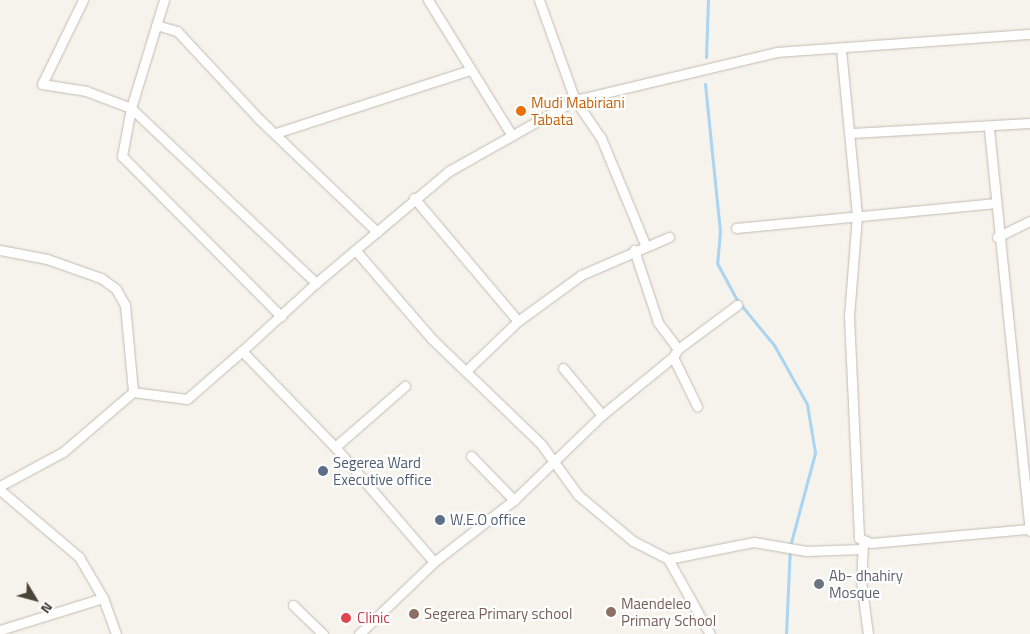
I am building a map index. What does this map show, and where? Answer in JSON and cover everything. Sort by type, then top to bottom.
[{"type":"street","points":[[84,0],[42,84],[86,91],[131,108],[316,284]]},
{"type":"street","points":[[164,0],[131,108],[122,156],[281,316]]},
{"type":"street","points":[[428,0],[511,134]]},
{"type":"street","points":[[539,0],[575,100],[601,138],[645,244]]},
{"type":"street","points":[[156,25],[177,31],[188,48],[377,232]]},
{"type":"street","points":[[115,633],[103,598],[79,557],[0,488],[63,452],[133,392],[187,399],[414,198],[511,134],[575,100],[743,58],[1030,34]]},
{"type":"street","points":[[841,49],[852,133],[856,215],[849,316],[857,532],[863,545],[861,581],[868,634]]},
{"type":"street","points":[[276,133],[470,70]]},
{"type":"street","points":[[852,133],[989,129],[1030,123]]},
{"type":"street","points":[[668,559],[754,542],[806,550],[1030,530],[997,237],[989,129]]},
{"type":"street","points":[[414,198],[518,321]]},
{"type":"street","points":[[736,228],[994,203]]},
{"type":"street","points":[[997,237],[1030,221]]},
{"type":"street","points":[[467,370],[518,321],[581,275],[645,244],[669,237]]},
{"type":"street","points":[[0,250],[47,259],[101,278],[116,289],[125,305],[133,392]]},
{"type":"street","points":[[634,250],[658,322],[675,353],[697,406]]},
{"type":"street","points":[[356,251],[396,300],[556,462],[578,495],[633,541],[668,559],[710,634]]},
{"type":"street","points":[[359,634],[434,562],[514,500],[556,462],[602,415],[675,353],[737,305]]},
{"type":"street","points":[[242,350],[335,447],[434,562]]},
{"type":"street","points":[[563,368],[602,415]]},
{"type":"street","points":[[335,447],[405,386]]},
{"type":"street","points":[[471,456],[514,500]]},
{"type":"street","points":[[0,630],[103,598]]},
{"type":"street","points":[[293,605],[323,634]]},
{"type":"waterway","points":[[706,57],[708,0]]},
{"type":"waterway","points":[[705,84],[720,231],[717,263],[737,300],[774,345],[807,404],[815,453],[790,546],[786,634]]},
{"type":"place","name":"Mudi Mabiriani Tabata","points":[[521,111]]},
{"type":"place","name":"Segerea Ward Executive office","points":[[323,471]]},
{"type":"place","name":"W.E.O office","points":[[440,520]]},
{"type":"place","name":"Ab- dhahiry Mosque","points":[[819,584]]},
{"type":"place","name":"Maendeleo Primary School","points":[[611,612]]},
{"type":"place","name":"Segerea Primary school","points":[[414,614]]},
{"type":"place","name":"Clinic","points":[[346,618]]}]
